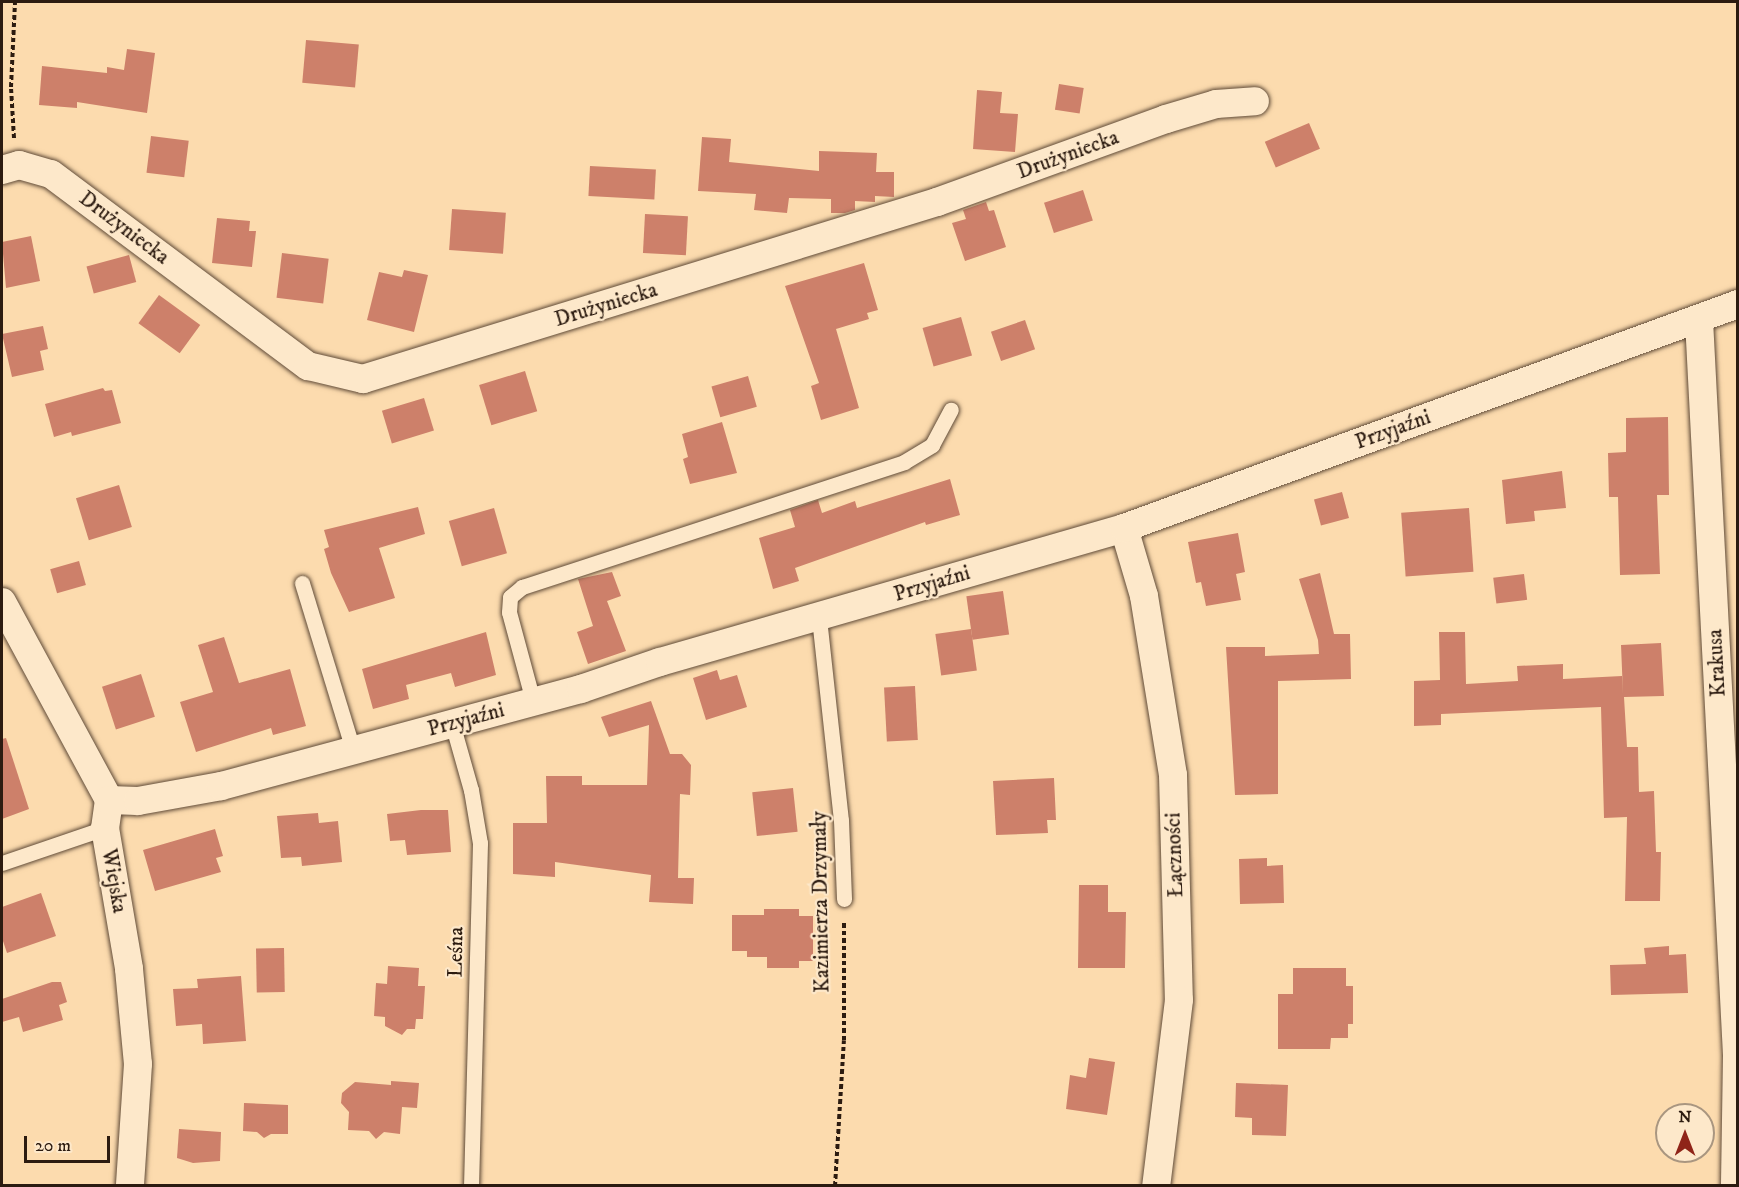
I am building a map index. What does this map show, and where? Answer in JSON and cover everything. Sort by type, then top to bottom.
[{"type":"street","name":"Drużyniecka","points":[[10,168],[51,174],[308,366],[363,379],[937,202],[1166,119],[1216,104],[1255,101]]},
{"type":"street","name":"Przyjaźni","points":[[109,800],[138,801],[221,786],[532,701],[1124,528],[1699,320],[1737,304]]},
{"type":"street","name":"Krakusa","points":[[1699,320],[1737,1056],[1735,1185]]},
{"type":"street","name":"Łączności","points":[[1124,528],[1144,596],[1173,775],[1179,999],[1156,1185]]},
{"type":"street","points":[[2,603],[109,800]]},
{"type":"street","name":"Wiejska","points":[[109,800],[105,828],[129,969],[138,1064],[130,1185]]},
{"type":"lane","points":[[532,701],[508,612],[510,597],[522,587],[904,462],[932,446],[951,410]]},
{"type":"lane","points":[[302,584],[353,750]]},
{"type":"lane","name":"Kazimierza Drzymały","points":[[819,618],[841,820],[844,899]]},
{"type":"lane","name":"Leśna","points":[[452,723],[471,790],[480,843],[471,1185]]},
{"type":"lane","points":[[2,863],[105,828]]},
{"type":"path","points":[[10,168],[15,2]]},
{"type":"path","name":"Kazimierza Drzymały","points":[[835,1185],[844,1040],[844,899]]},
{"type":"building","points":[[306,40],[359,45],[355,87],[302,83]]},
{"type":"building","points":[[127,49],[155,53],[147,113],[77,102],[77,108],[39,105],[42,66],[107,73],[107,67],[124,70]]},
{"type":"building","points":[[1059,84],[1084,88],[1080,114],[1055,110]]},
{"type":"building","points":[[977,90],[1002,92],[1000,113],[1018,114],[1015,152],[973,149]]},
{"type":"building","points":[[1309,123],[1320,149],[1276,168],[1265,142]]},
{"type":"building","points":[[151,136],[189,141],[184,177],[146,173]]},
{"type":"building","points":[[702,137],[731,139],[729,162],[819,171],[819,151],[877,153],[876,172],[894,172],[894,197],[875,196],[875,202],[855,201],[855,210],[845,213],[831,213],[831,199],[789,198],[787,213],[754,210],[756,194],[698,191]]},
{"type":"building","points":[[590,166],[656,169],[654,199],[588,196]]},
{"type":"building","points":[[1083,190],[1093,220],[1054,233],[1044,203]]},
{"type":"building","points":[[986,202],[989,211],[994,210],[1006,247],[965,261],[952,223],[966,219],[963,210]]},
{"type":"building","points":[[452,209],[506,213],[503,254],[449,250]]},
{"type":"building","points":[[645,214],[688,216],[686,255],[643,253]]},
{"type":"building","points":[[217,218],[250,221],[249,231],[256,231],[252,267],[212,263]]},
{"type":"building","points":[[31,236],[40,281],[6,288],[2,242]]},
{"type":"building","points":[[282,253],[329,259],[323,303],[277,298]]},
{"type":"building","points":[[129,255],[136,282],[94,293],[86,266]]},
{"type":"building","points":[[864,263],[878,310],[867,313],[869,319],[836,329],[859,408],[821,420],[811,386],[819,383],[785,286]]},
{"type":"building","points":[[404,270],[428,275],[414,332],[367,320],[379,272],[402,277]]},
{"type":"building","points":[[159,295],[200,325],[180,353],[138,323]]},
{"type":"building","points":[[961,317],[972,355],[934,366],[923,328]]},
{"type":"building","points":[[1025,320],[1035,349],[1001,361],[991,332]]},
{"type":"building","points":[[43,326],[48,349],[40,351],[44,370],[12,377],[2,334]]},
{"type":"building","points":[[525,371],[537,411],[491,425],[479,385]]},
{"type":"building","points":[[748,376],[757,407],[720,417],[711,386]]},
{"type":"building","points":[[103,388],[105,391],[112,390],[121,423],[72,436],[71,432],[54,437],[45,404]]},
{"type":"building","points":[[424,398],[434,431],[392,443],[382,411]]},
{"type":"building","points":[[1668,417],[1669,495],[1657,495],[1660,574],[1620,575],[1618,497],[1609,497],[1608,453],[1626,452],[1626,418]]},
{"type":"building","points":[[722,422],[737,473],[690,484],[683,459],[688,457],[682,434]]},
{"type":"building","points":[[1562,471],[1566,508],[1534,511],[1535,521],[1506,524],[1502,480]]},
{"type":"building","points":[[950,479],[960,515],[926,525],[925,522],[795,568],[799,581],[773,589],[759,538],[795,527],[790,510],[818,500],[822,513],[855,501],[857,508]]},
{"type":"building","points":[[119,485],[132,527],[89,540],[76,498]]},
{"type":"building","points":[[1342,492],[1349,518],[1321,526],[1314,500]]},
{"type":"building","points":[[418,507],[425,534],[379,548],[395,598],[349,612],[331,573],[324,549],[329,547],[324,530]]},
{"type":"building","points":[[494,508],[507,553],[462,566],[449,521]]},
{"type":"building","points":[[1469,508],[1473,572],[1406,577],[1401,513]]},
{"type":"building","points":[[1238,533],[1245,572],[1236,574],[1241,600],[1206,606],[1201,582],[1196,583],[1188,542]]},
{"type":"building","points":[[79,561],[86,585],[57,593],[50,569]]},
{"type":"building","points":[[612,572],[621,596],[607,601],[626,651],[588,664],[577,632],[593,626],[578,579]]},
{"type":"building","points":[[1320,573],[1334,634],[1350,634],[1351,679],[1278,681],[1278,794],[1235,795],[1226,647],[1265,647],[1265,656],[1319,654],[1318,640],[1299,579]]},
{"type":"building","points":[[1524,574],[1527,600],[1496,604],[1493,578]]},
{"type":"building","points":[[1003,591],[1009,635],[972,640],[966,596]]},
{"type":"building","points":[[971,629],[977,671],[941,676],[935,634]]},
{"type":"building","points":[[486,632],[496,675],[455,687],[451,673],[406,685],[409,699],[373,709],[362,669]]},
{"type":"building","points":[[1439,632],[1465,632],[1466,684],[1518,681],[1517,666],[1563,664],[1563,679],[1622,676],[1623,694],[1621,645],[1661,643],[1664,696],[1624,697],[1627,747],[1638,747],[1639,792],[1654,791],[1656,852],[1661,852],[1660,901],[1625,901],[1627,817],[1604,818],[1601,707],[1441,714],[1441,725],[1414,726],[1414,681],[1440,680]]},
{"type":"building","points":[[224,637],[239,683],[290,669],[306,726],[273,735],[271,728],[196,752],[180,702],[213,692],[198,645]]},
{"type":"building","points":[[717,670],[720,680],[737,675],[747,707],[706,720],[693,678]]},
{"type":"building","points":[[141,674],[155,717],[116,729],[102,687]]},
{"type":"building","points":[[915,686],[918,740],[887,742],[884,688]]},
{"type":"building","points":[[651,701],[670,754],[682,754],[691,765],[690,795],[680,794],[678,878],[694,878],[693,904],[649,902],[651,875],[555,862],[555,877],[513,874],[513,823],[547,823],[546,776],[582,776],[582,785],[647,785],[649,725],[609,737],[601,717]]},
{"type":"building","points":[[6,738],[29,809],[2,819],[2,739]]},
{"type":"building","points":[[1054,778],[1056,820],[1047,820],[1048,833],[996,835],[993,781]]},
{"type":"building","points":[[793,788],[798,832],[757,836],[752,792]]},
{"type":"building","points":[[448,810],[451,852],[407,855],[405,840],[390,841],[387,814]]},
{"type":"building","points":[[318,813],[319,823],[338,821],[342,862],[302,866],[301,857],[281,858],[277,816]]},
{"type":"building","points":[[215,829],[223,856],[216,858],[221,872],[155,891],[143,850]]},
{"type":"building","points":[[1267,858],[1267,866],[1283,865],[1284,903],[1240,904],[1239,859]]},
{"type":"building","points":[[1079,885],[1108,885],[1108,912],[1126,912],[1125,968],[1078,968]]},
{"type":"building","points":[[41,893],[56,936],[7,953],[2,938],[2,907]]},
{"type":"building","points":[[764,909],[799,909],[799,916],[813,916],[813,961],[799,961],[799,968],[767,968],[767,957],[747,957],[747,951],[732,951],[732,915],[764,915]]},
{"type":"building","points":[[1669,946],[1669,955],[1686,954],[1688,993],[1611,995],[1610,965],[1646,964],[1644,948]]},
{"type":"building","points":[[256,948],[284,948],[285,992],[257,992]]},
{"type":"building","points":[[388,966],[419,968],[418,986],[425,986],[423,1019],[416,1019],[415,1029],[407,1029],[402,1035],[385,1026],[385,1017],[374,1016],[376,983],[387,984]]},
{"type":"building","points":[[1293,968],[1346,968],[1346,986],[1353,986],[1353,1024],[1348,1024],[1348,1038],[1331,1038],[1330,1049],[1278,1049],[1278,994],[1293,994]]},
{"type":"building","points":[[241,976],[246,1041],[203,1044],[202,1024],[176,1026],[173,989],[198,988],[197,979]]},
{"type":"building","points":[[52,982],[61,982],[67,1002],[59,1005],[63,1020],[23,1032],[19,1017],[2,1022],[2,999]]},
{"type":"building","points":[[1089,1058],[1115,1062],[1107,1115],[1066,1109],[1070,1075],[1086,1078]]},
{"type":"building","points":[[391,1081],[419,1083],[417,1108],[402,1107],[400,1134],[384,1132],[376,1139],[369,1131],[348,1130],[349,1112],[341,1103],[342,1093],[355,1082],[391,1085]]},
{"type":"building","points":[[1236,1083],[1288,1085],[1286,1136],[1252,1135],[1252,1118],[1235,1117]]},
{"type":"building","points":[[244,1103],[288,1105],[288,1134],[271,1134],[264,1138],[257,1132],[243,1131]]},
{"type":"building","points":[[179,1129],[221,1132],[220,1161],[193,1163],[177,1158]]}]
